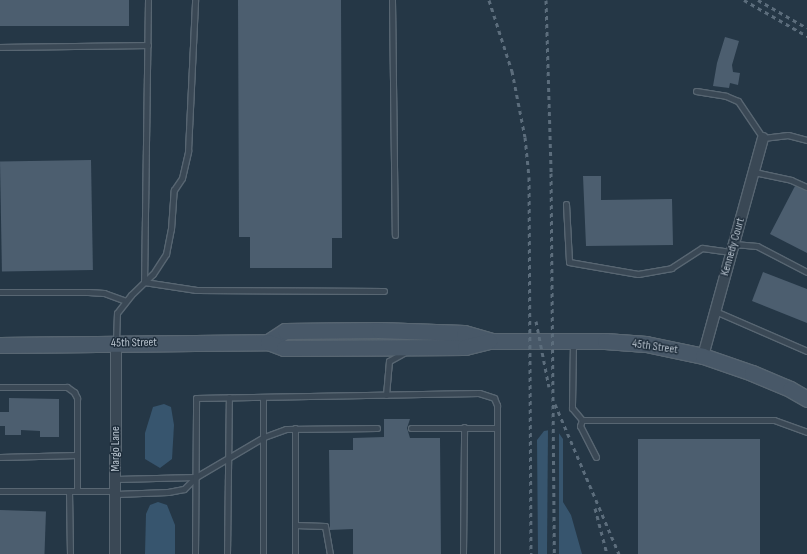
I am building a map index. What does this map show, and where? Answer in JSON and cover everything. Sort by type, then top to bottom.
[{"type":"main road","name":"45th Street","points":[[268,342],[285,331],[379,330],[464,333],[492,341]]},
{"type":"main road","name":"45th Street","points":[[0,345],[268,342],[284,348],[464,347],[492,341],[573,341],[646,344],[703,356],[752,372],[807,400]]},
{"type":"street","name":"Kennedy Court","points":[[703,356],[763,138]]},
{"type":"street","name":"Margo Lane","points":[[115,554],[116,343]]},
{"type":"lane","points":[[144,282],[148,0]]},
{"type":"lane","points":[[116,343],[118,313],[126,301],[144,282],[166,254],[172,229],[174,190],[182,178],[188,151],[195,0]]},
{"type":"lane","points":[[392,0],[394,235]]},
{"type":"lane","points":[[0,47],[148,46]]},
{"type":"lane","points":[[696,91],[726,96],[738,101],[763,138],[788,135],[807,140]]},
{"type":"lane","points":[[754,172],[791,180],[807,187]]},
{"type":"lane","points":[[566,204],[569,262],[638,274],[671,268],[702,248],[757,246],[807,272]]},
{"type":"lane","points":[[144,282],[196,290],[384,291]]},
{"type":"lane","points":[[0,292],[104,293],[126,301]]},
{"type":"lane","points":[[715,311],[807,351]]},
{"type":"lane","points":[[573,341],[572,408],[582,420]]},
{"type":"lane","points":[[386,395],[389,360],[418,347]]},
{"type":"lane","points":[[0,387],[67,387],[71,389],[77,398],[77,491]]},
{"type":"lane","points":[[195,554],[196,398],[488,394],[494,398],[497,405],[496,554]]},
{"type":"lane","points":[[263,396],[263,554]]},
{"type":"lane","points":[[227,554],[230,397]]},
{"type":"lane","points":[[582,420],[774,420],[807,432]]},
{"type":"lane","points":[[582,420],[580,426],[596,457]]},
{"type":"lane","points":[[463,554],[464,427]]},
{"type":"lane","points":[[295,428],[295,554]]},
{"type":"lane","points":[[0,491],[77,491],[116,493],[168,492],[184,489],[196,477],[264,437],[295,428],[377,428]]},
{"type":"lane","points":[[411,428],[497,428]]},
{"type":"lane","points":[[0,457],[77,455]]},
{"type":"lane","points":[[116,479],[196,477]]},
{"type":"lane","points":[[69,491],[70,554]]},
{"type":"lane","points":[[295,525],[325,526],[330,554]]},
{"type":"water","points":[[164,404],[171,407],[174,425],[172,459],[160,468],[145,459],[145,433],[153,407]]},
{"type":"water","points":[[556,429],[563,439],[563,502],[571,515],[582,554],[538,554],[537,440],[544,431]]},
{"type":"water","points":[[158,502],[167,505],[175,525],[175,554],[145,554],[146,514],[150,505]]},
{"type":"pier","points":[[556,427],[559,430],[559,554],[547,554],[548,428]]},
{"type":"building","points":[[0,0],[129,0],[129,26],[0,26]]},
{"type":"building","points":[[238,0],[341,0],[342,238],[332,238],[332,268],[250,268],[250,237],[239,237]]},
{"type":"building","points":[[725,37],[739,41],[732,65],[733,72],[740,73],[738,85],[730,83],[729,88],[713,86],[717,63]]},
{"type":"building","points":[[91,160],[93,270],[2,272],[0,162]]},
{"type":"building","points":[[583,176],[601,176],[601,200],[672,199],[673,245],[586,246]]},
{"type":"building","points":[[795,186],[807,191],[807,253],[770,234]]},
{"type":"building","points":[[763,272],[807,289],[807,323],[752,301]]},
{"type":"building","points":[[9,398],[59,399],[59,437],[40,437],[40,431],[21,430],[21,435],[5,435],[5,426],[0,426],[0,412],[9,412]]},
{"type":"building","points":[[384,419],[410,419],[407,428],[410,438],[440,438],[441,554],[353,554],[353,529],[330,530],[329,450],[353,450],[353,438],[384,437]]},
{"type":"building","points":[[638,439],[760,439],[760,554],[638,554]]},
{"type":"building","points":[[0,510],[46,512],[44,554],[0,554]]},
{"type":"railway","points":[[489,0],[512,71],[525,137],[529,177],[531,554]]},
{"type":"railway","points":[[546,0],[551,173],[554,554]]},
{"type":"railway","points":[[744,0],[807,36]]},
{"type":"railway","points":[[758,0],[807,28]]},
{"type":"railway","points":[[536,321],[549,387]]},
{"type":"railway","points":[[555,404],[619,554]]},
{"type":"railway","points":[[595,508],[607,554]]}]
